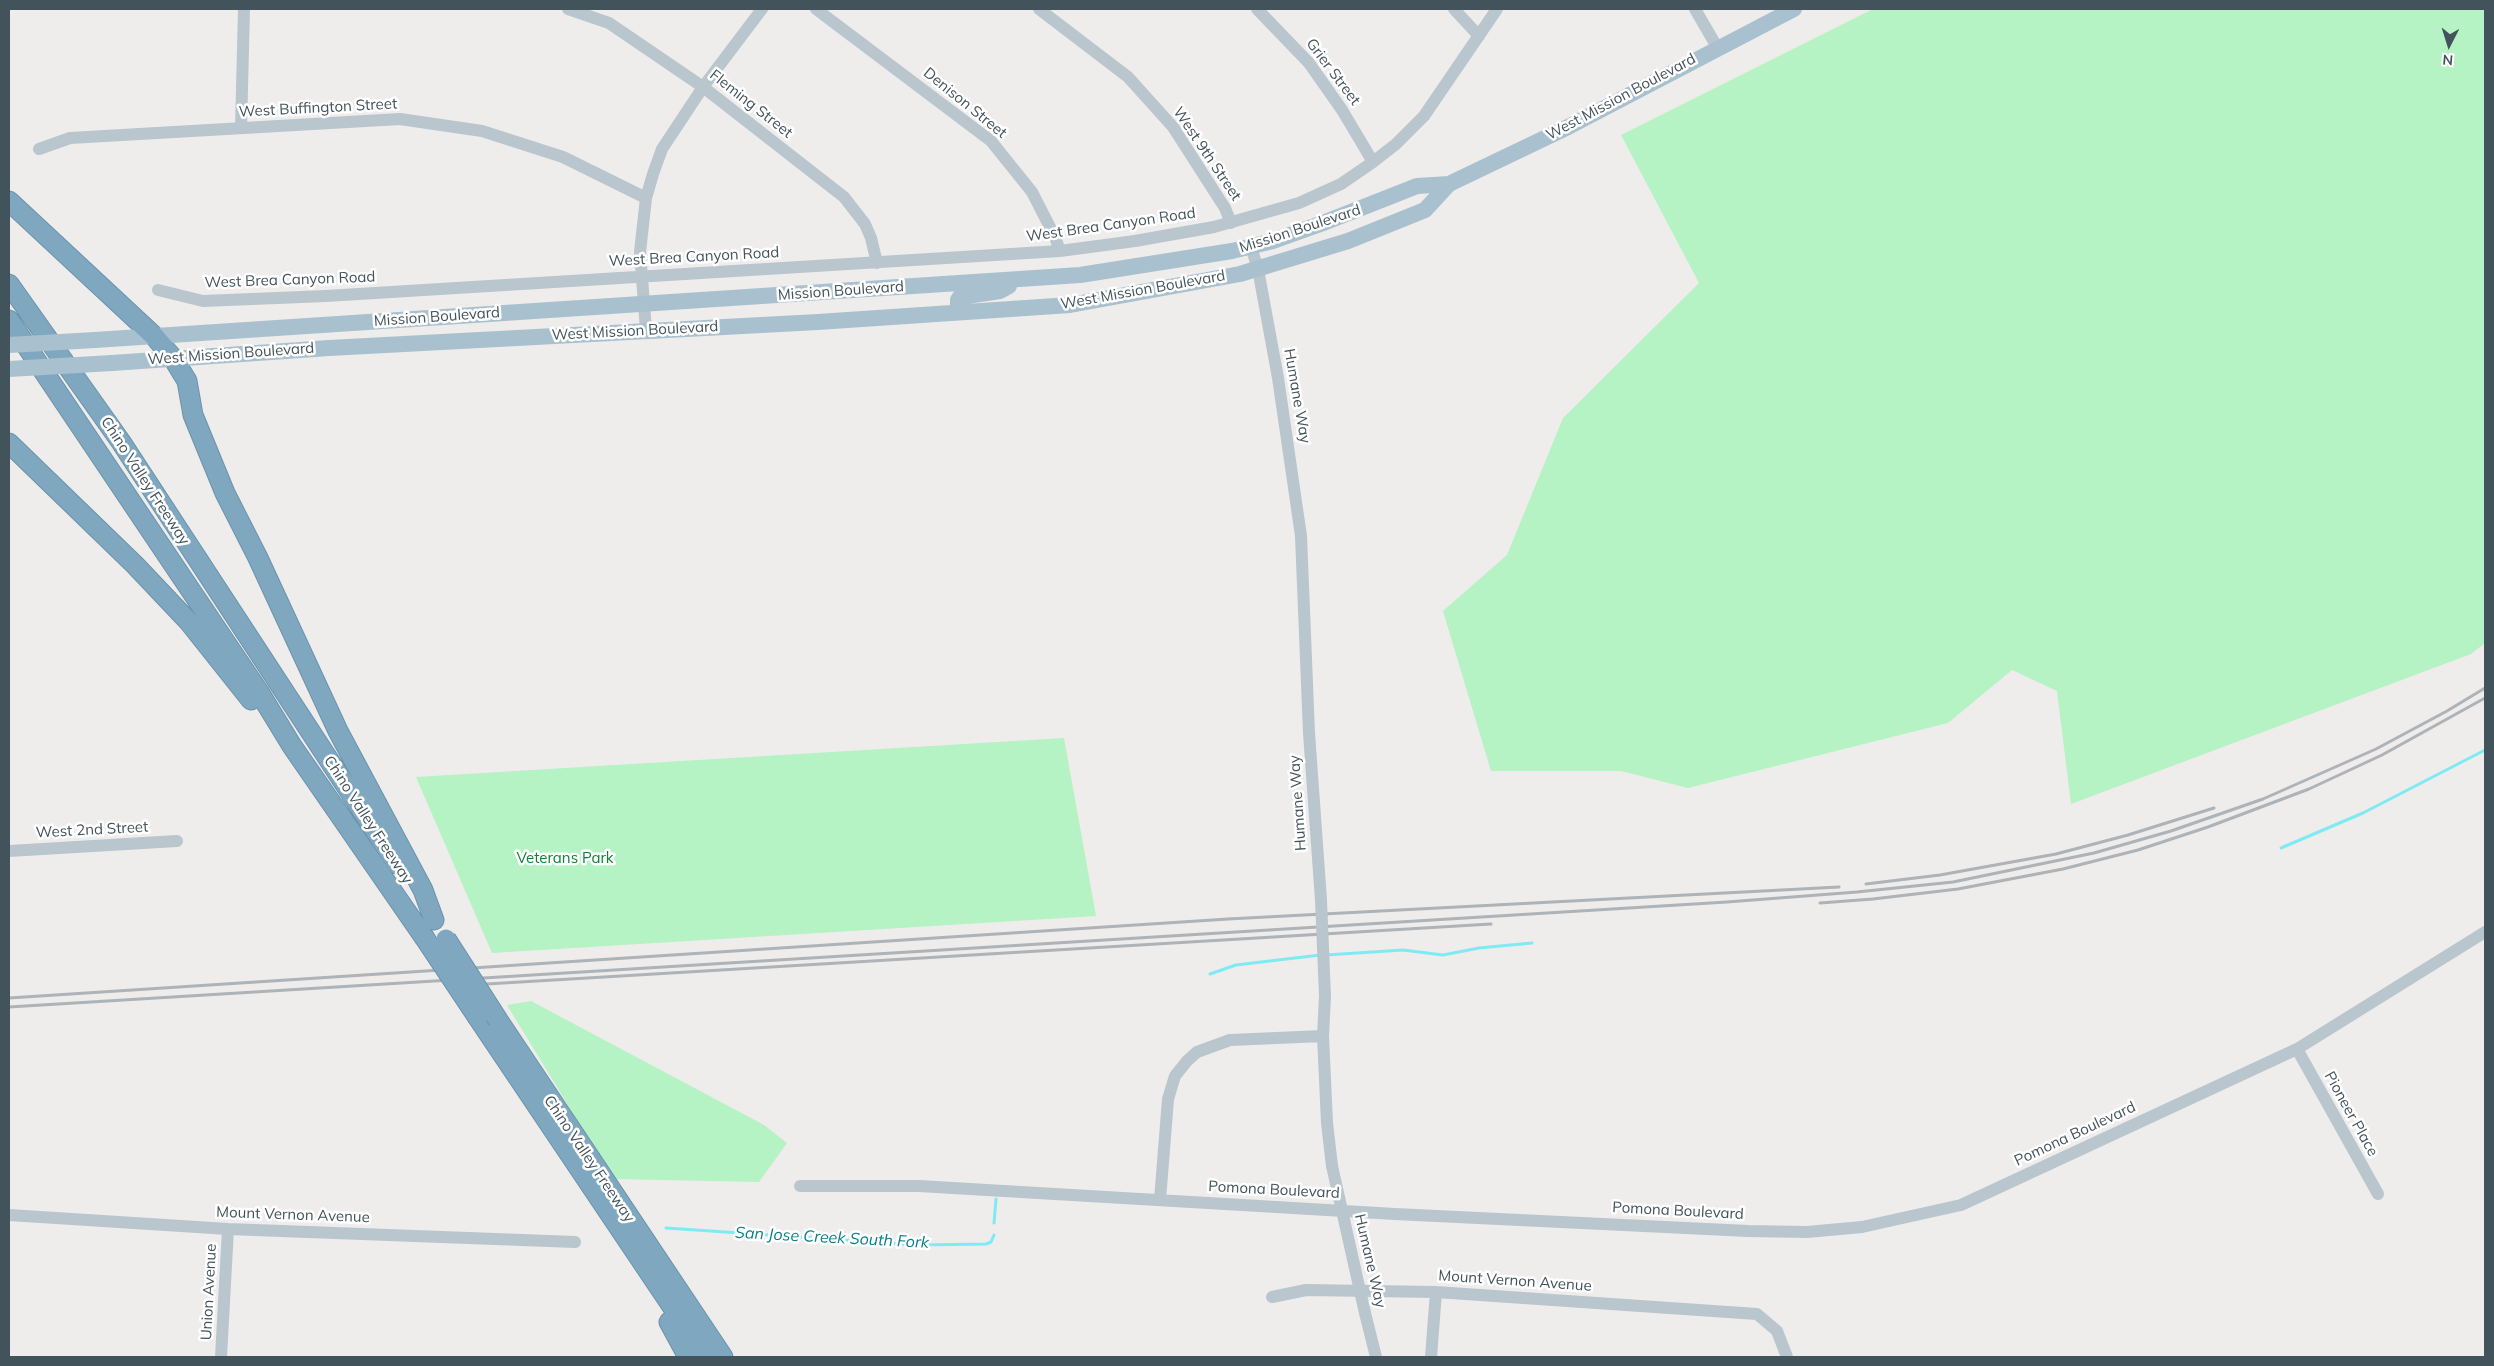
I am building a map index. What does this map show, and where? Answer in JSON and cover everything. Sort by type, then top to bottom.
[{"type":"highway","points":[[9,201],[154,336],[173,358],[187,381],[193,415],[224,492],[258,558],[338,730],[424,890],[434,920]]},
{"type":"highway","name":"Chino Valley Freeway","points":[[9,284],[121,442],[446,938],[706,1357]]},
{"type":"highway","name":"Chino Valley Freeway","points":[[9,320],[259,692],[292,746],[478,1018],[579,1155]]},
{"type":"highway","points":[[9,442],[79,508],[189,622],[252,701],[292,746]]},
{"type":"highway","points":[[645,1260],[661,1308],[688,1357]]},
{"type":"highway","name":"Chino Valley Freeway","points":[[645,1260],[724,1357]]},
{"type":"main road","name":"West Mission Boulevard","points":[[1448,184],[1568,127],[1717,47],[1794,9]]},
{"type":"main road","name":"Mission Boulevard","points":[[9,345],[1080,274],[1251,247],[1341,216],[1417,186],[1448,184]]},
{"type":"main road","name":"Mission Boulevard","points":[[1258,269],[1348,241],[1425,210],[1448,184]]},
{"type":"main road","name":"West Mission Boulevard","points":[[9,369],[646,330],[818,322],[1070,305],[1106,300],[1258,269]]},
{"type":"main road","points":[[958,312],[960,296],[1000,290],[1008,287],[1016,279]]},
{"type":"street","points":[[241,128],[244,9]]},
{"type":"street","name":"Fleming Street","points":[[568,9],[609,23],[703,87],[844,197],[865,224],[871,238],[877,263]]},
{"type":"street","points":[[646,330],[640,252],[646,198],[662,149],[703,87],[762,9]]},
{"type":"street","name":"Denison Street","points":[[816,9],[991,141],[1032,192],[1055,236],[1060,251]]},
{"type":"street","name":"West 9th Street","points":[[1039,9],[1128,77],[1167,120],[1208,179],[1225,208],[1231,223]]},
{"type":"street","name":"Grier Street","points":[[1257,9],[1309,63],[1342,110],[1373,162]]},
{"type":"street","points":[[1454,9],[1479,36]]},
{"type":"street","name":"West Brea Canyon Road","points":[[158,290],[202,301],[326,296],[877,263],[1060,251],[1135,241],[1231,223],[1299,203],[1341,184],[1396,144],[1424,116],[1496,9]]},
{"type":"street","points":[[1695,9],[1717,47]]},
{"type":"street","name":"West Buffington Street","points":[[39,149],[70,138],[400,119],[482,130],[563,157],[646,198]]},
{"type":"street","name":"Humane Way","points":[[1251,247],[1258,269],[1292,459],[1301,536],[1309,733],[1321,900],[1325,996],[1323,1036],[1327,1123],[1332,1166],[1376,1357]]},
{"type":"street","name":"West 2nd Street","points":[[9,851],[177,841]]},
{"type":"street","name":"Pomona Boulevard","points":[[800,1186],[919,1186],[1748,1231],[1807,1232],[1862,1227],[1961,1205],[2296,1049],[2485,932]]},
{"type":"street","points":[[1160,1200],[1168,1099],[1175,1076],[1186,1061],[1198,1052],[1230,1040],[1323,1036]]},
{"type":"street","name":"Pioneer Place","points":[[2296,1049],[2378,1194]]},
{"type":"street","name":"Mount Vernon Avenue","points":[[9,1215],[228,1229],[575,1242]]},
{"type":"street","name":"Union Avenue","points":[[221,1357],[228,1229]]},
{"type":"street","name":"Mount Vernon Avenue","points":[[1272,1297],[1306,1290],[1436,1292],[1757,1314],[1776,1331],[1787,1357]]},
{"type":"street","points":[[1430,1357],[1436,1292]]},
{"type":"green space","points":[[1873,9],[2485,9],[2485,643],[2471,654],[2071,804],[2057,691],[2012,670],[1948,723],[1688,788],[1621,771],[1491,771],[1443,611],[1507,555],[1563,418],[1699,283],[1621,135]]},
{"type":"green space","name":"Veterans Park","points":[[1064,738],[1096,916],[492,953],[416,777]]},
{"type":"green space","points":[[531,1001],[764,1125],[787,1143],[759,1182],[613,1179],[507,1005]]},
{"type":"waterway","name":"San Jose Creek South Fork","points":[[2281,848],[2363,813],[2485,750]]},
{"type":"waterway","name":"San Jose Creek South Fork","points":[[1326,955],[1403,950],[1443,955],[1479,948],[1532,943]]},
{"type":"waterway","name":"San Jose Creek South Fork","points":[[1210,974],[1236,965],[1320,955]]},
{"type":"waterway","name":"San Jose Creek South Fork","points":[[994,1223],[996,1199]]},
{"type":"waterway","name":"San Jose Creek South Fork","points":[[666,1228],[918,1245],[986,1244],[991,1242],[994,1235]]},
{"type":"railway","points":[[9,1007],[1727,902],[1953,882],[2094,853],[2171,831],[2263,799],[2376,749],[2447,711],[2485,688]]},
{"type":"railway","points":[[1820,903],[1958,889],[2063,869],[2138,850],[2208,827],[2309,789],[2382,755],[2485,698]]},
{"type":"railway","points":[[1866,884],[1940,875],[2056,854],[2128,835],[2214,808]]},
{"type":"railway","points":[[9,998],[1228,919],[1839,887]]},
{"type":"railway","points":[[470,985],[1491,924]]}]
